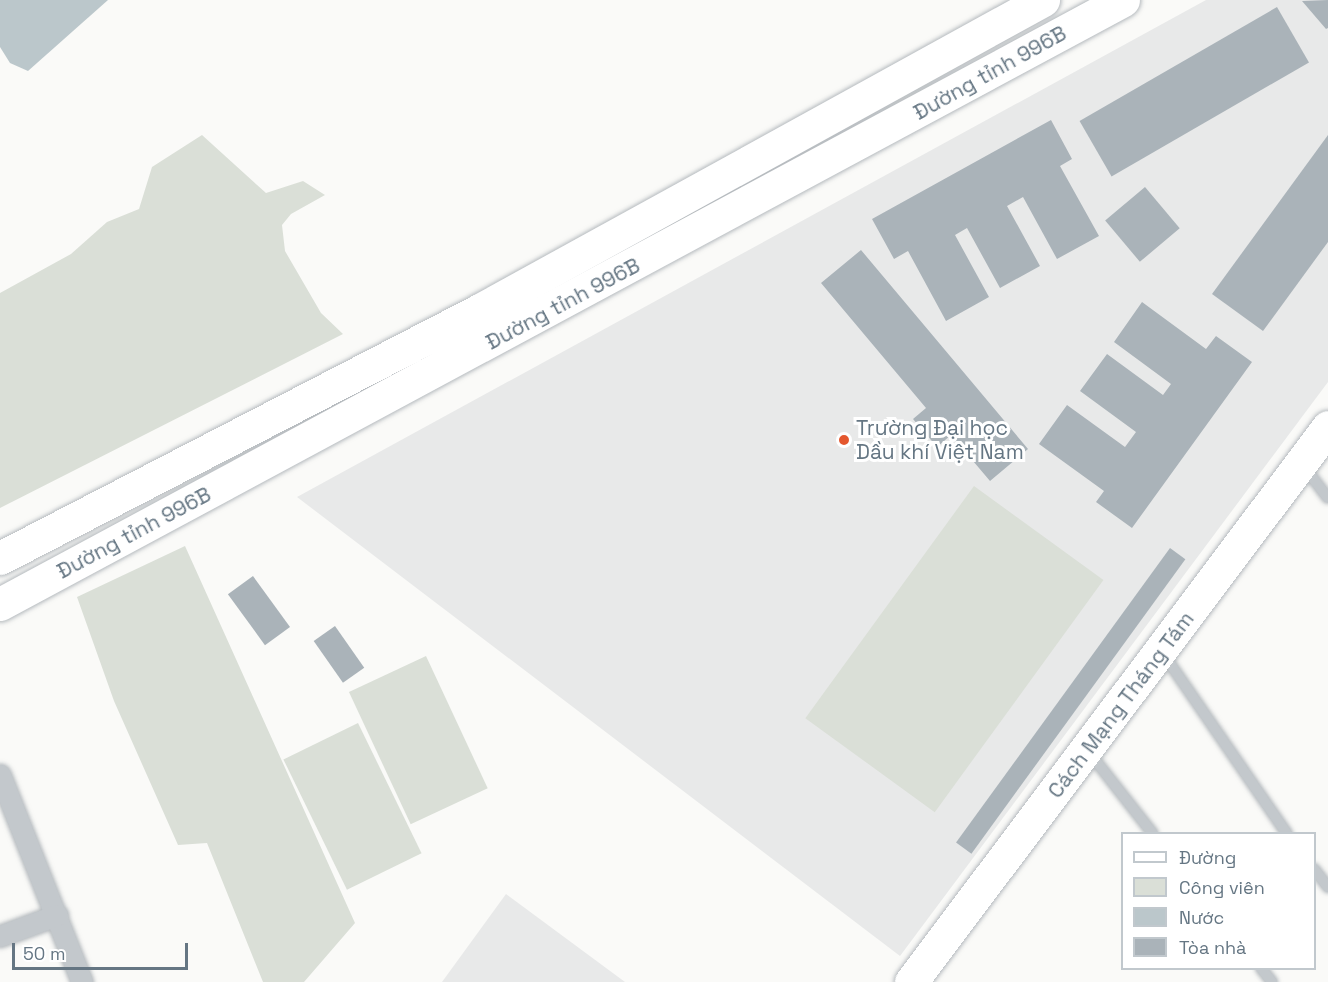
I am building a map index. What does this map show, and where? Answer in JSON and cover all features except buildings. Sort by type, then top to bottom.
[{"type":"main road","name":"Đường tỉnh 996B","points":[[0,604],[490,344],[1123,0]]},
{"type":"main road","name":"Đường tỉnh 996B","points":[[0,558],[478,311],[1026,3]]},
{"type":"main road","points":[[478,311],[490,344]]},
{"type":"main road","name":"Cách Mạng Tháng Tám","points":[[912,982],[1162,652],[1328,426]]},
{"type":"street","points":[[0,775],[82,982]]},
{"type":"street","points":[[0,936],[57,915]]},
{"type":"lane","points":[[1301,462],[1328,498]]},
{"type":"lane","points":[[1162,652],[1286,832]]},
{"type":"lane","points":[[1087,751],[1151,832]]},
{"type":"lane","points":[[1316,872],[1328,887]]},
{"type":"lane","points":[[1262,970],[1272,982]]},
{"type":"shaded area","name":"Trường Đại học Dầu khí Việt Nam","points":[[1206,0],[1328,0],[1328,382],[900,956],[297,497]]},
{"type":"shaded area","points":[[506,894],[625,982],[442,982]]},
{"type":"green space","points":[[202,135],[266,193],[303,181],[325,195],[291,214],[282,225],[285,251],[321,313],[343,334],[0,508],[0,293],[71,254],[107,222],[139,209],[152,167]]},
{"type":"green space","points":[[974,486],[1103,580],[935,812],[805,718]]},
{"type":"green space","points":[[185,546],[355,923],[304,982],[263,982],[207,843],[178,845],[114,701],[77,597]]},
{"type":"green space","points":[[426,656],[488,788],[411,824],[349,692]]},
{"type":"green space","points":[[358,723],[422,853],[347,890],[283,759]]},
{"type":"water","points":[[0,0],[108,0],[28,71],[10,63],[0,47]]},
{"type":"place","name":"Trường Đại học Dầu khí Việt Nam","points":[[844,440]]}]
